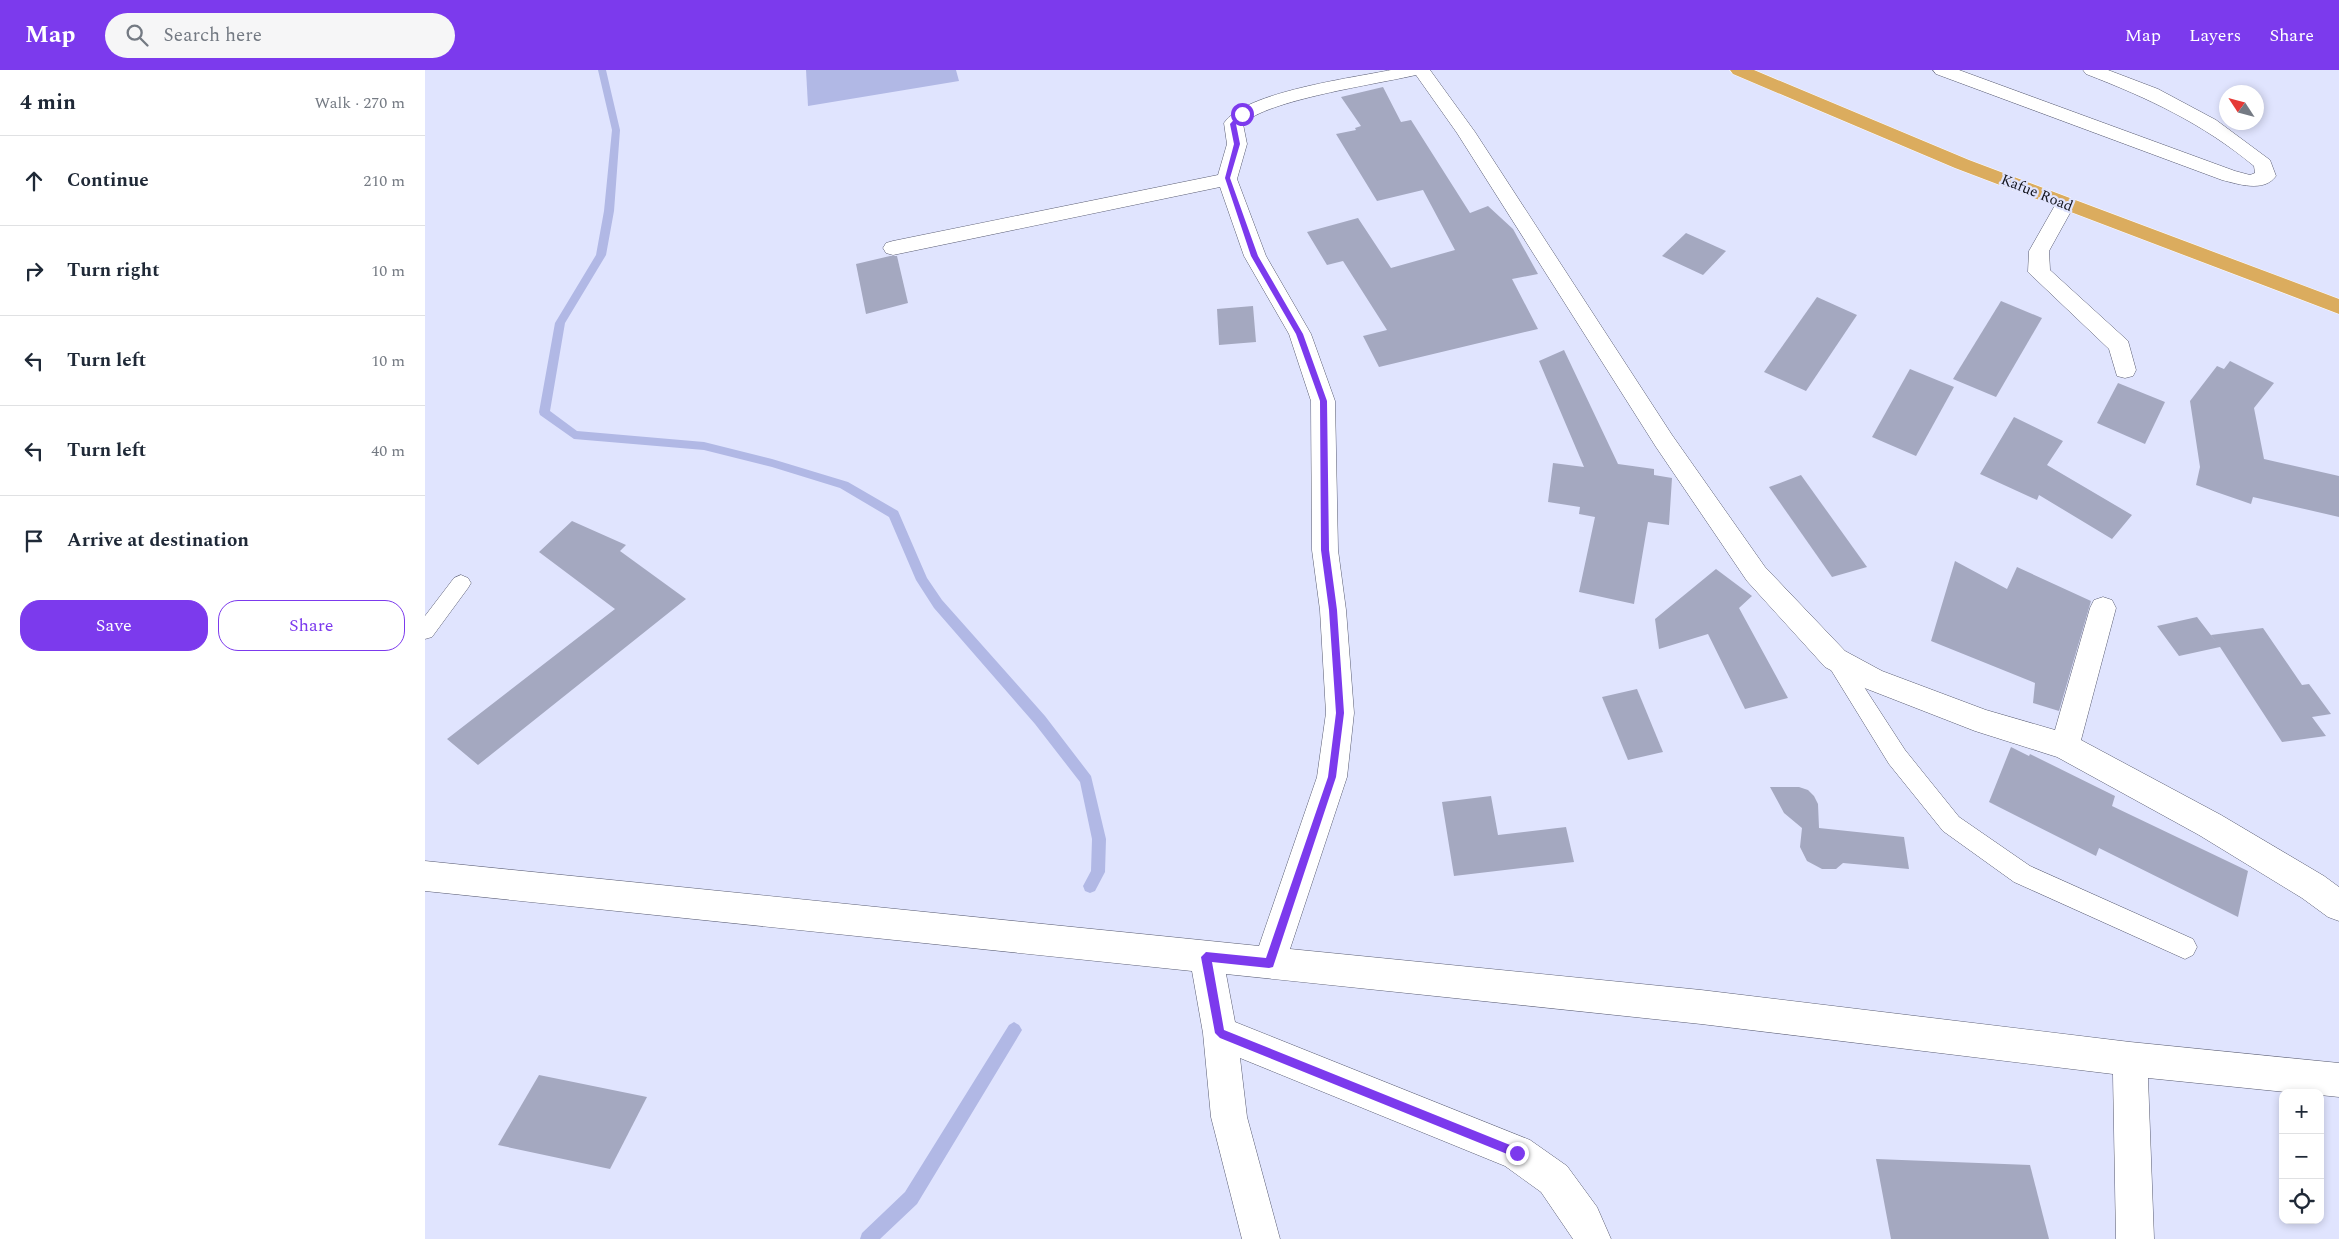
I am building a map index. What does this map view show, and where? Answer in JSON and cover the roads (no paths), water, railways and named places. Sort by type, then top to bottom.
[{"type":"highway","name":"Kafue Road","points":[[1739,70],[1822,108],[2065,204],[2339,307]]},
{"type":"street","points":[[1269,963],[1332,777],[1340,713],[1333,610],[1325,550],[1323,401],[1300,334],[1255,256],[1227,178],[1237,144],[1233,124],[1242,114],[1268,102],[1417,70]]},
{"type":"street","points":[[1421,70],[1466,132],[1664,442],[1756,574],[1835,659],[1872,679],[1976,719],[2065,746],[2210,825],[2339,906]]},
{"type":"street","points":[[1942,70],[2229,176],[2251,181],[2266,176],[2263,164],[2245,148],[2209,124],[2152,94],[2092,70]]},
{"type":"street","points":[[893,248],[1227,178]]},
{"type":"street","points":[[2065,204],[2039,251],[2039,272],[2120,347],[2125,370]]},
{"type":"street","points":[[2065,746],[2103,608]]},
{"type":"street","points":[[425,876],[1701,1007],[2130,1059],[2339,1080]]},
{"type":"street","points":[[1206,957],[1220,1033],[1229,1117],[1261,1239]]},
{"type":"street","points":[[1220,1033],[1517,1153],[1554,1179],[1584,1220],[1592,1239]]},
{"type":"street","points":[[2130,1059],[2135,1239]]},
{"type":"lane","points":[[425,631],[461,583]]},
{"type":"lane","points":[[1835,659],[1897,757],[1951,824],[2022,874],[2185,947]]},
{"type":"water","points":[[806,70],[956,70],[959,81],[808,106]]},
{"type":"waterway","points":[[602,70],[616,130],[609,211],[601,255],[560,323],[544,412],[574,435],[704,446],[772,463],[844,485],[894,514],[922,580],[938,604],[1040,720],[1086,780],[1099,839],[1098,872],[1090,886]]},
{"type":"waterway","points":[[868,1239],[911,1198],[1014,1030]]}]
